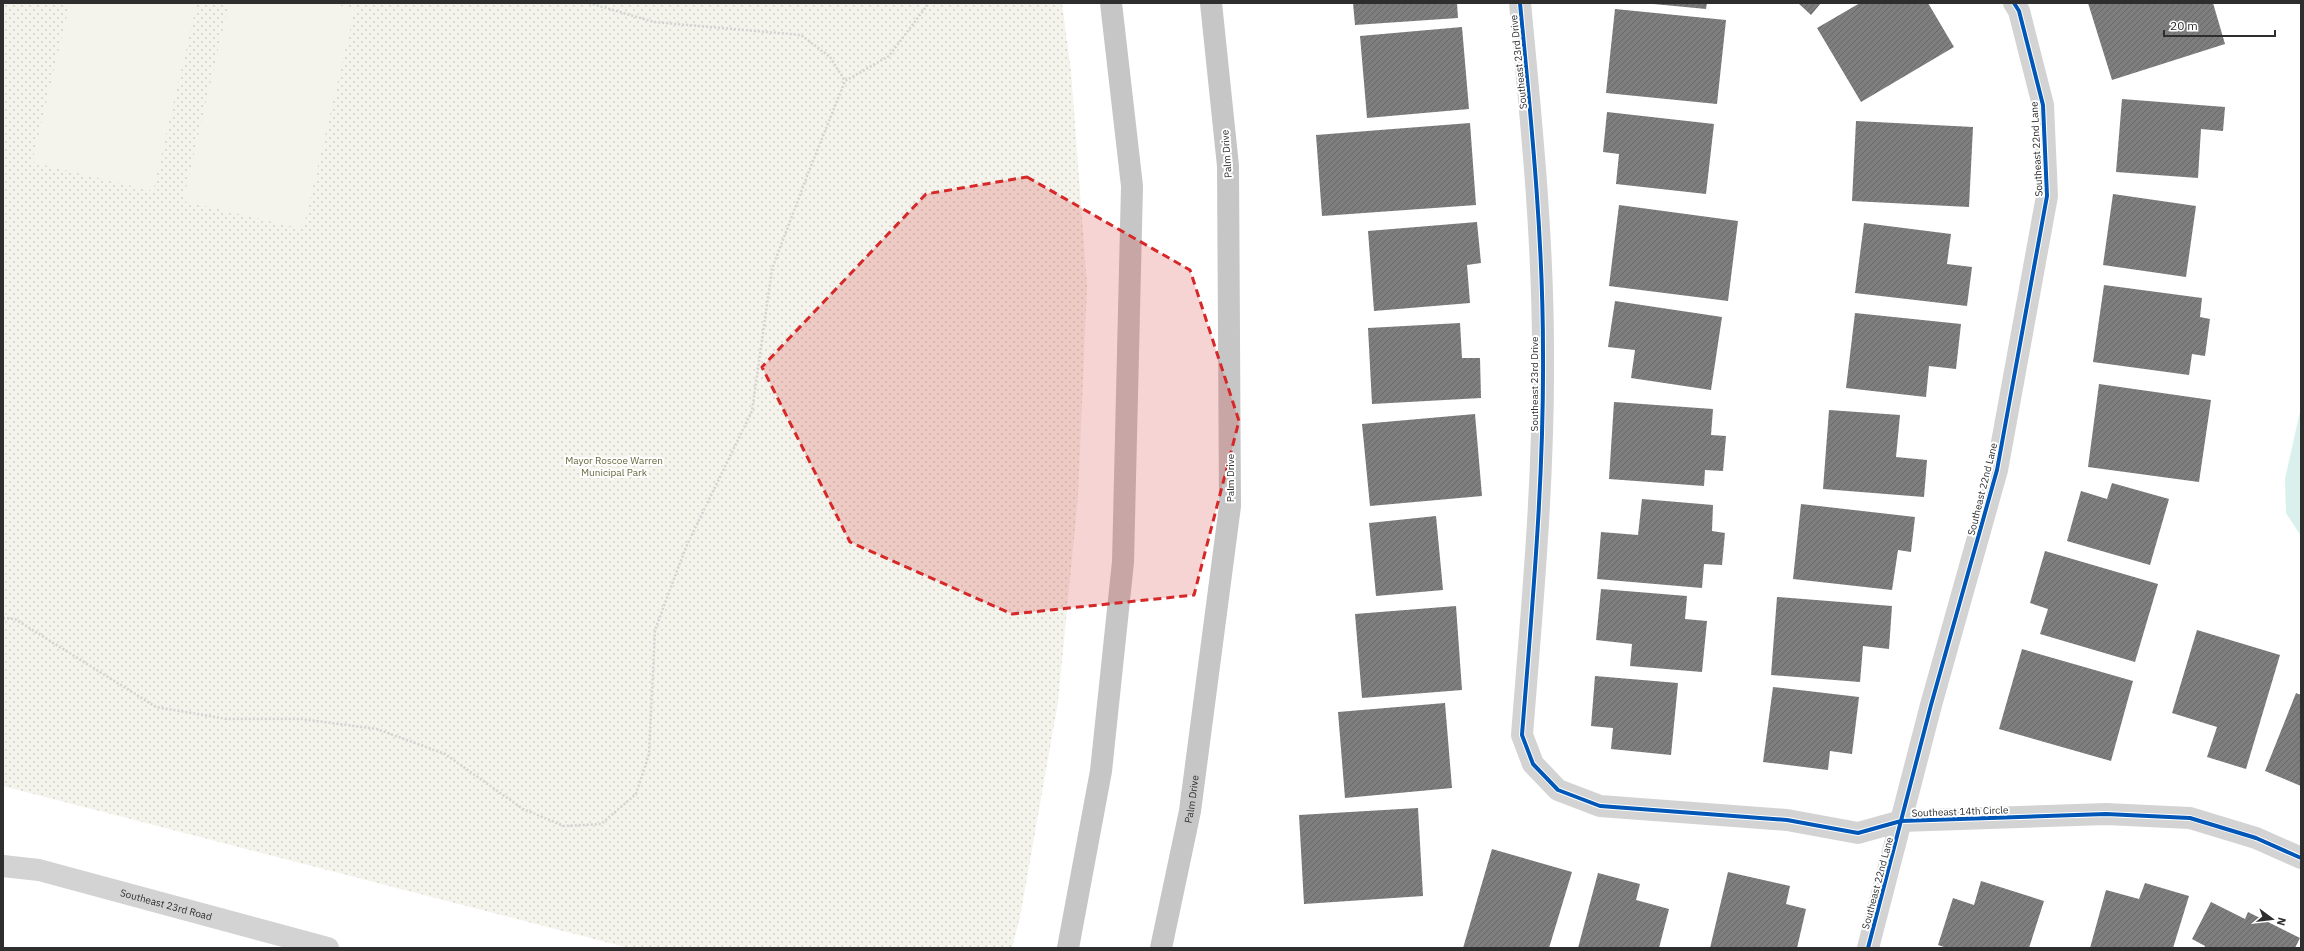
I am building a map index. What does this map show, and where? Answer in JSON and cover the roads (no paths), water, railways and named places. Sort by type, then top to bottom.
[{"type":"main road","points":[[1068,948],[1100,771],[1123,562],[1132,186],[1111,3]]},
{"type":"main road","name":"Palm Drive","points":[[1162,948],[1190,811],[1230,506],[1228,166],[1211,3]]},
{"type":"street","name":"Southeast 23rd Drive","points":[[1520,3],[1536,167],[1544,352],[1540,516],[1522,735],[1533,764]]},
{"type":"street","name":"Southeast 22nd Lane","points":[[1868,948],[1931,705],[1997,470],[2048,196],[2043,105],[2019,11],[2014,3]]},
{"type":"street","name":"Southeast 14th Circle","points":[[1533,764],[1558,790],[1600,806],[1787,820],[1858,833],[1901,821],[2106,814],[2190,818],[2256,838],[2301,858]]},
{"type":"street","name":"Southeast 23rd Road","points":[[3,866],[39,870],[328,948]]},
{"type":"park label","name":"Mayor Roscoe Warren Municipal Park","points":[[614,466]]}]
